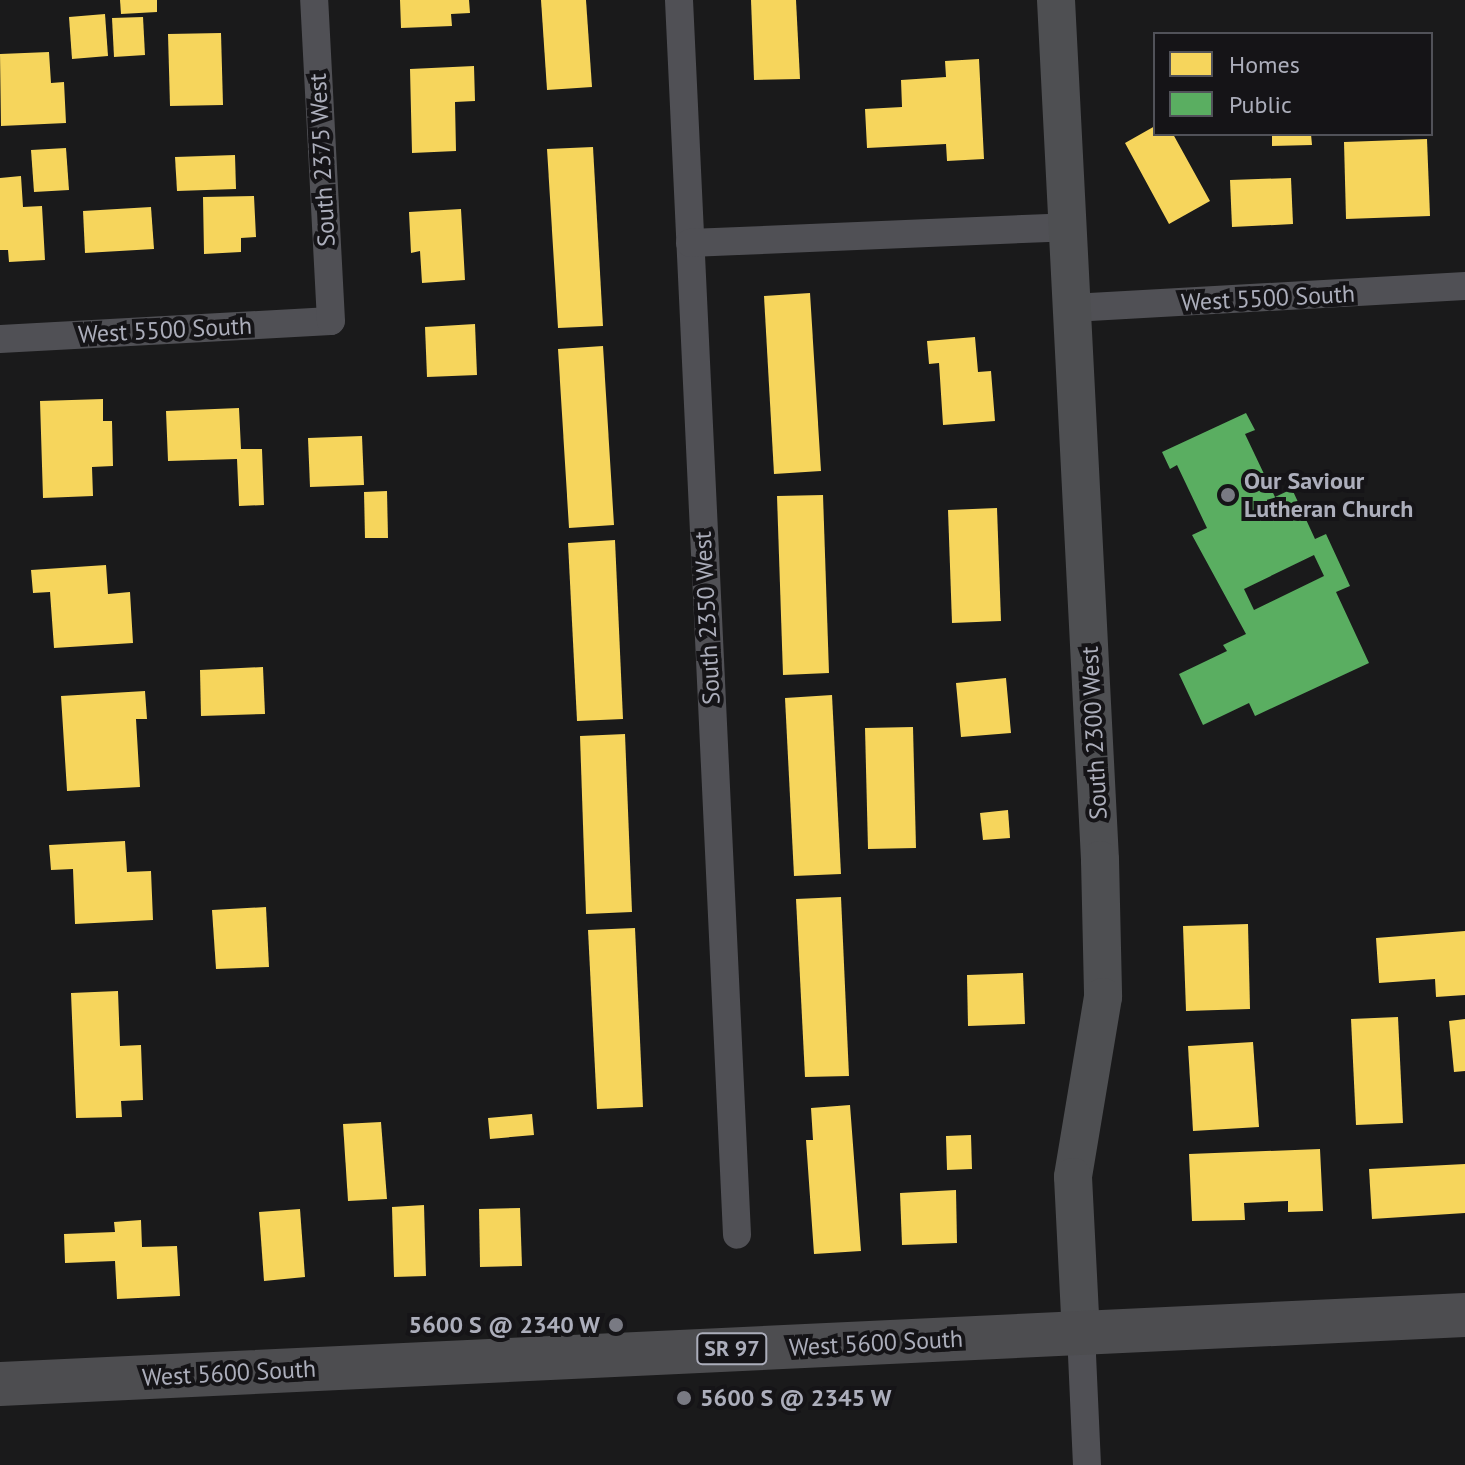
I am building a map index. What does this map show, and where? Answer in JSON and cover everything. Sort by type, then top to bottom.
[{"type":"main road","name":"West 5600 South","points":[[0,1384],[1465,1315]]},
{"type":"street","name":"South 2375 West","points":[[314,0],[331,321]]},
{"type":"street","name":"South 2350 West","points":[[679,0],[737,1235]]},
{"type":"street","name":"South 2300 West","points":[[1056,0],[1103,997],[1073,1177],[1087,1465]]},
{"type":"street","points":[[690,243],[1068,227]]},
{"type":"street","name":"West 5500 South","points":[[1072,308],[1465,286]]},
{"type":"street","name":"West 5500 South","points":[[0,339],[331,321]]},
{"type":"building: Homes","points":[[120,0],[157,0],[157,12],[121,14]]},
{"type":"building: Homes","points":[[400,0],[469,0],[470,13],[451,14],[452,26],[401,28]]},
{"type":"building: Homes","points":[[541,0],[586,0],[592,87],[547,90]]},
{"type":"building: Homes","points":[[751,0],[796,0],[800,79],[754,80]]},
{"type":"building: Homes","points":[[105,14],[108,56],[72,59],[69,17]]},
{"type":"building: Homes","points":[[143,17],[145,55],[114,57],[112,18]]},
{"type":"building: Homes","points":[[221,33],[223,105],[170,106],[168,34]]},
{"type":"building: Homes","points":[[49,52],[51,83],[64,82],[66,123],[1,126],[0,54]]},
{"type":"building: Homes","points":[[979,59],[984,159],[947,161],[946,144],[867,148],[865,109],[902,107],[901,80],[946,77],[945,61]]},
{"type":"building: Homes","points":[[474,66],[475,101],[455,102],[456,151],[412,153],[410,69]]},
{"type":"building: Homes","points":[[1153,127],[1153,136],[1174,136],[1210,201],[1169,224],[1125,143]]},
{"type":"building: Homes","points":[[1272,136],[1311,136],[1312,145],[1272,146]]},
{"type":"building: Homes","points":[[1427,139],[1430,216],[1346,219],[1344,142]]},
{"type":"building: Homes","points":[[593,147],[603,326],[558,328],[547,149]]},
{"type":"building: Homes","points":[[66,148],[69,190],[34,192],[31,150]]},
{"type":"building: Homes","points":[[235,155],[236,189],[177,191],[175,157]]},
{"type":"building: Homes","points":[[21,176],[23,207],[42,206],[45,260],[9,262],[8,250],[0,250],[0,178]]},
{"type":"building: Homes","points":[[1291,178],[1293,224],[1232,227],[1230,180]]},
{"type":"building: Homes","points":[[254,196],[256,237],[241,238],[241,252],[204,254],[203,197]]},
{"type":"building: Homes","points":[[151,207],[154,249],[85,253],[83,211]]},
{"type":"building: Homes","points":[[461,209],[465,280],[422,283],[420,251],[411,253],[409,212]]},
{"type":"building: Homes","points":[[810,293],[821,471],[774,474],[764,296]]},
{"type":"building: Homes","points":[[475,324],[477,375],[427,377],[425,327]]},
{"type":"building: Homes","points":[[975,337],[978,372],[991,371],[995,421],[943,425],[939,363],[929,364],[927,341]]},
{"type":"building: Homes","points":[[603,346],[614,525],[569,528],[558,349]]},
{"type":"building: Homes","points":[[103,399],[103,421],[112,421],[113,466],[92,467],[93,496],[43,498],[40,401]]},
{"type":"building: Homes","points":[[239,408],[241,449],[262,449],[264,505],[239,506],[237,459],[168,461],[166,411]]},
{"type":"building: Homes","points":[[362,436],[364,485],[310,487],[308,438]]},
{"type":"building: Homes","points":[[387,491],[388,538],[365,538],[364,492]]},
{"type":"building: Homes","points":[[823,495],[829,673],[783,675],[777,496]]},
{"type":"building: Homes","points":[[997,508],[1001,621],[952,623],[948,510]]},
{"type":"building: Homes","points":[[615,540],[623,719],[577,721],[568,543]]},
{"type":"building: Homes","points":[[106,565],[108,594],[130,592],[133,643],[54,648],[50,592],[33,593],[31,570]]},
{"type":"building: Homes","points":[[263,667],[265,714],[201,716],[200,670]]},
{"type":"building: Homes","points":[[1006,678],[1011,733],[961,737],[956,683]]},
{"type":"building: Homes","points":[[145,691],[147,719],[136,719],[140,787],[67,791],[61,696]]},
{"type":"building: Homes","points":[[832,695],[841,874],[794,876],[785,698]]},
{"type":"building: Homes","points":[[913,727],[916,848],[868,849],[865,728]]},
{"type":"building: Homes","points":[[625,734],[632,912],[586,914],[580,736]]},
{"type":"building: Homes","points":[[1008,810],[1010,838],[983,840],[980,813]]},
{"type":"building: Homes","points":[[125,841],[127,872],[151,871],[153,920],[75,924],[73,869],[51,870],[49,845]]},
{"type":"building: Homes","points":[[841,897],[849,1076],[805,1077],[796,899]]},
{"type":"building: Homes","points":[[266,907],[269,967],[216,969],[212,910]]},
{"type":"building: Homes","points":[[1248,924],[1250,1009],[1186,1011],[1183,926]]},
{"type":"building: Homes","points":[[635,928],[643,1107],[597,1109],[588,930]]},
{"type":"building: Homes","points":[[1465,931],[1465,995],[1436,997],[1435,979],[1379,983],[1376,938]]},
{"type":"building: Homes","points":[[1023,973],[1025,1024],[968,1026],[967,975]]},
{"type":"building: Homes","points":[[118,991],[120,1046],[141,1045],[143,1100],[121,1101],[122,1117],[76,1118],[71,993]]},
{"type":"building: Homes","points":[[1398,1017],[1403,1123],[1356,1125],[1351,1019]]},
{"type":"building: Homes","points":[[1465,1019],[1465,1071],[1454,1072],[1449,1021]]},
{"type":"building: Homes","points":[[1253,1042],[1259,1127],[1193,1131],[1188,1046]]},
{"type":"building: Homes","points":[[850,1105],[861,1251],[814,1254],[806,1140],[813,1140],[811,1108]]},
{"type":"building: Homes","points":[[532,1114],[534,1135],[490,1139],[488,1118]]},
{"type":"building: Homes","points":[[381,1122],[387,1199],[348,1201],[343,1124]]},
{"type":"building: Homes","points":[[971,1135],[972,1169],[947,1170],[946,1136]]},
{"type":"building: Homes","points":[[1320,1149],[1323,1211],[1288,1212],[1288,1201],[1244,1203],[1245,1220],[1192,1221],[1189,1154]]},
{"type":"building: Homes","points":[[1465,1164],[1465,1213],[1372,1219],[1369,1169]]},
{"type":"building: Homes","points":[[956,1190],[957,1243],[902,1245],[900,1193]]},
{"type":"building: Homes","points":[[424,1205],[426,1276],[394,1277],[392,1207]]},
{"type":"building: Homes","points":[[520,1208],[522,1266],[480,1267],[479,1209]]},
{"type":"building: Homes","points":[[300,1209],[305,1277],[264,1281],[259,1212]]},
{"type":"building: Homes","points":[[141,1220],[142,1247],[177,1246],[180,1296],[117,1299],[115,1261],[65,1263],[64,1234],[115,1232],[114,1222]]},
{"type":"building: Public","points":[[1246,413],[1255,430],[1245,434],[1275,497],[1292,489],[1315,539],[1326,534],[1350,586],[1336,592],[1369,663],[1255,716],[1249,703],[1203,725],[1179,674],[1227,651],[1223,645],[1246,634],[1192,535],[1207,528],[1177,465],[1170,469],[1162,452]],"holes":[[[1314,555],[1324,576],[1254,610],[1244,589]]]},
{"type":"place","name":"Our Saviour Lutheran Church","points":[[1228,495]]},
{"type":"place","name":"5600 S @ 2340 W","points":[[616,1325]]},
{"type":"place","name":"5600 S @ 2345 W","points":[[684,1398]]}]
